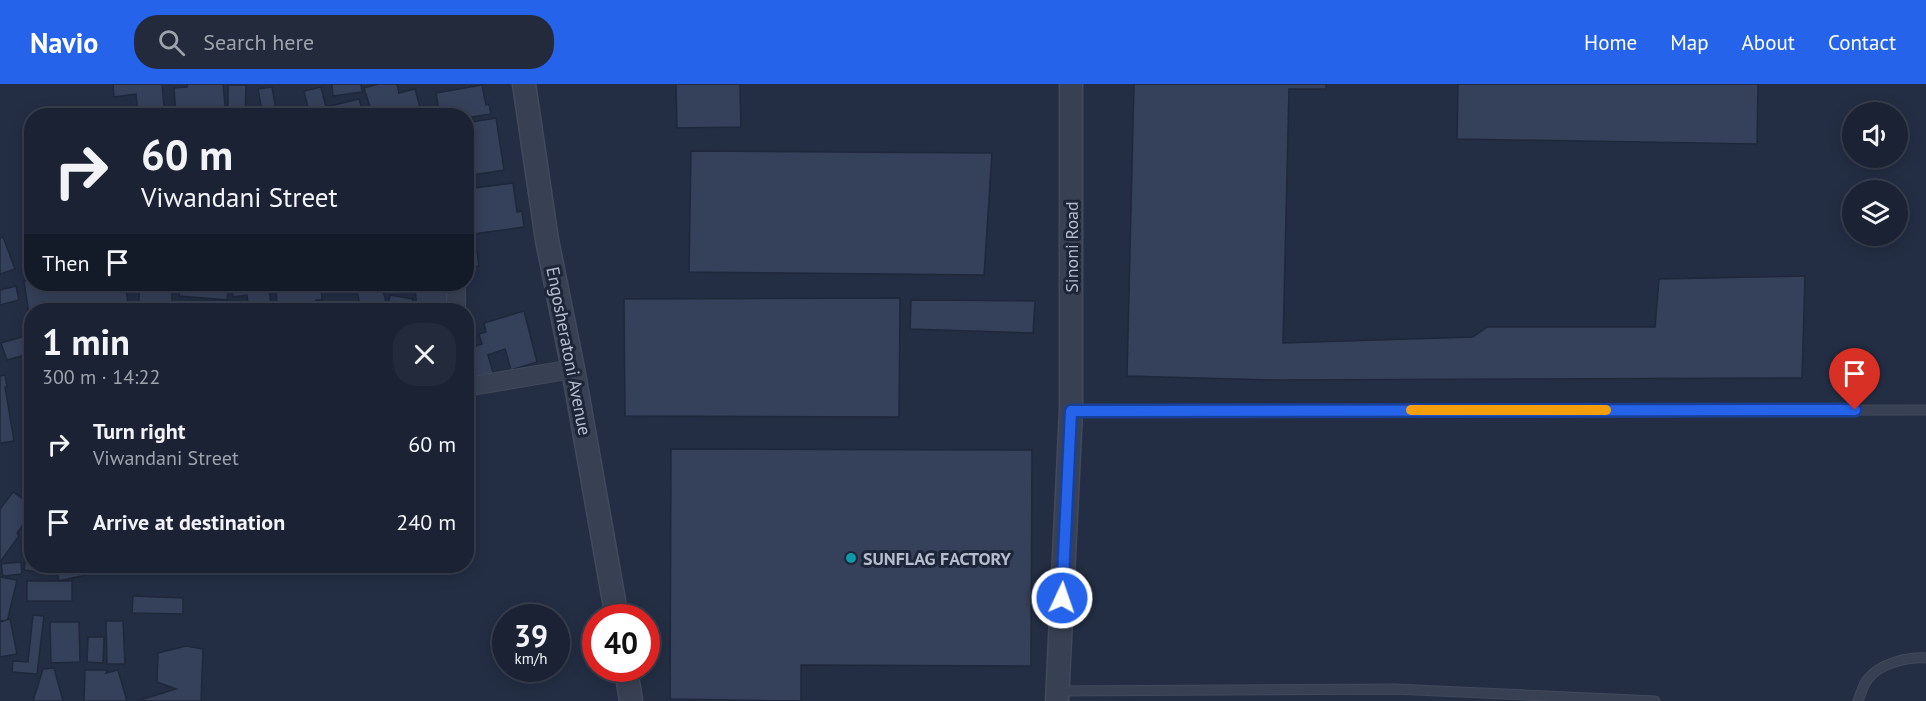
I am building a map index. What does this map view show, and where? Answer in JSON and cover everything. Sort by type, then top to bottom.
[{"type":"street","name":"Engosheratoni Avenue","points":[[524,84],[548,240],[615,604]]},
{"type":"street","name":"Sinoni Road","points":[[1052,698],[1071,411],[1071,84]]},
{"type":"street","points":[[474,382],[573,369]]},
{"type":"street","points":[[629,682],[632,701]]},
{"type":"lane","points":[[1071,411],[1926,410]]},
{"type":"lane","points":[[1858,701],[1868,678],[1886,664],[1926,658]]},
{"type":"lane","points":[[1052,698],[1394,689],[1654,701]]},
{"type":"building","points":[[113,84],[162,84],[164,108],[137,108],[136,94],[114,97]]},
{"type":"building","points":[[187,84],[223,84],[225,108],[175,108],[174,88],[187,87]]},
{"type":"building","points":[[332,84],[361,84],[362,92],[333,96]]},
{"type":"building","points":[[378,84],[397,84],[399,93],[415,89],[420,108],[370,108],[364,88]]},
{"type":"building","points":[[676,84],[740,84],[741,127],[677,128]]},
{"type":"building","points":[[1134,84],[1326,84],[1326,89],[1289,89],[1283,343],[1473,337],[1487,327],[1655,327],[1659,279],[1805,276],[1802,378],[1276,380],[1127,376]]},
{"type":"building","points":[[1458,84],[1758,84],[1757,144],[1457,139]]},
{"type":"building","points":[[228,85],[246,85],[245,108],[228,108]]},
{"type":"building","points":[[482,85],[486,105],[489,104],[491,114],[474,117],[474,108],[439,108],[436,93]]},
{"type":"building","points":[[272,87],[276,108],[262,108],[258,89]]},
{"type":"building","points":[[321,87],[326,107],[359,99],[362,108],[308,108],[304,91]]},
{"type":"building","points":[[496,118],[504,170],[474,175],[474,122]]},
{"type":"building","points":[[691,151],[992,153],[984,275],[689,272]]},
{"type":"building","points":[[513,183],[517,212],[522,211],[524,227],[474,234],[474,188]]},
{"type":"building","points":[[3,237],[15,269],[0,274],[0,238]]},
{"type":"building","points":[[477,252],[479,266],[474,267],[474,253]]},
{"type":"building","points":[[16,286],[19,300],[0,305],[0,290]]},
{"type":"building","points":[[26,291],[126,291],[128,302],[122,303],[27,303]]},
{"type":"building","points":[[172,291],[172,303],[139,303],[139,292]]},
{"type":"building","points":[[179,291],[228,291],[227,300],[179,296]]},
{"type":"building","points":[[232,291],[269,291],[271,303],[248,303],[247,295],[233,297]]},
{"type":"building","points":[[276,291],[321,291],[322,300],[316,300],[316,303],[277,303]]},
{"type":"building","points":[[357,291],[383,291],[386,303],[360,303]]},
{"type":"building","points":[[415,291],[451,291],[452,303],[416,303]]},
{"type":"building","points":[[390,295],[413,299],[412,303],[388,303]]},
{"type":"building","points":[[900,298],[899,417],[625,416],[624,299]]},
{"type":"building","points":[[911,300],[1035,301],[1033,333],[910,329]]},
{"type":"building","points":[[524,311],[537,362],[511,370],[505,349],[488,355],[494,376],[475,382],[474,346],[482,344],[479,334],[486,332],[484,323]]},
{"type":"building","points":[[24,336],[24,355],[7,360],[1,343]]},
{"type":"building","points":[[5,375],[14,441],[0,443],[0,376]]},
{"type":"building","name":"SUNFLAG FACTORY","points":[[671,449],[1032,450],[1031,666],[801,665],[801,701],[670,699]]},
{"type":"building","points":[[13,492],[24,500],[24,524],[17,533],[19,536],[0,562],[0,509]]},
{"type":"building","points":[[21,562],[22,574],[3,576],[1,564]]},
{"type":"building","points":[[57,573],[95,573],[59,581]]},
{"type":"building","points":[[0,577],[17,580],[7,622],[0,620]]},
{"type":"building","points":[[27,581],[72,581],[72,601],[27,601]]},
{"type":"building","points":[[133,596],[183,598],[183,614],[132,613]]},
{"type":"building","points":[[33,615],[44,616],[37,674],[12,672],[13,661],[28,662]]},
{"type":"building","points":[[10,619],[17,654],[0,657],[0,622]]},
{"type":"building","points":[[106,621],[123,621],[125,664],[107,664]]},
{"type":"building","points":[[50,622],[79,622],[80,662],[51,663]]},
{"type":"building","points":[[88,637],[104,637],[103,663],[87,662]]},
{"type":"building","points":[[186,646],[203,649],[201,701],[137,701],[176,689],[157,682],[158,653]]},
{"type":"building","points":[[54,668],[63,701],[33,701],[43,669]]},
{"type":"building","points":[[85,670],[107,670],[106,673],[118,670],[127,701],[84,701]]},
{"type":"slow traffic","points":[[1411,410],[1606,410]]},
{"type":"place","name":"SUNFLAG FACTORY","points":[[851,558]]},
{"type":"route","points":[[1062,598],[1071,411],[1855,410]]}]
